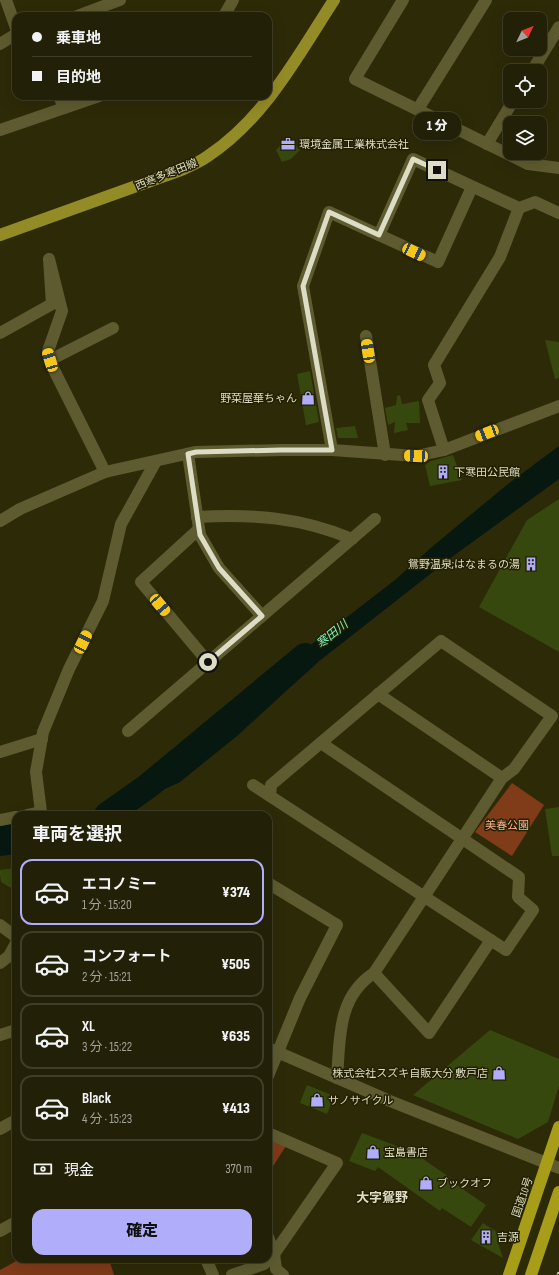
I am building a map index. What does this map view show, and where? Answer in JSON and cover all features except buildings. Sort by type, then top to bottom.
[{"type":"highway","name":"国道10号","points":[[509,1275],[559,1127]]},
{"type":"highway","points":[[530,1275],[559,1192]]},
{"type":"main road","name":"西寒多寒田線","points":[[272,95],[334,0]]},
{"type":"main road","name":"西寒多寒田線","points":[[0,235],[181,170],[207,157],[242,129],[268,100]]},
{"type":"street","points":[[6,0],[12,17]]},
{"type":"street","points":[[88,12],[120,0]]},
{"type":"street","points":[[226,12],[233,0]]},
{"type":"street","points":[[403,0],[355,79],[528,164],[559,168]]},
{"type":"street","points":[[418,110],[486,0]]},
{"type":"street","points":[[536,64],[559,27]]},
{"type":"street","points":[[0,44],[12,36]]},
{"type":"street","points":[[61,100],[64,108]]},
{"type":"street","points":[[0,130],[87,100]]},
{"type":"street","points":[[487,144],[509,108]]},
{"type":"street","points":[[379,235],[413,159],[519,208],[535,202],[559,213]]},
{"type":"street","points":[[332,450],[303,286],[329,212],[438,262],[472,187]]},
{"type":"street","points":[[444,450],[428,400],[440,383],[434,365],[500,257],[519,208]]},
{"type":"street","points":[[0,333],[52,304],[49,259],[62,311],[48,351],[50,360],[105,472]]},
{"type":"street","points":[[50,360],[113,328]]},
{"type":"street","points":[[366,336],[385,455]]},
{"type":"street","points":[[0,521],[20,509],[105,472],[196,452],[332,450],[385,455],[416,456],[444,450],[559,406]]},
{"type":"street","points":[[188,454],[200,535],[219,568],[262,616]]},
{"type":"street","points":[[41,811],[36,772],[43,732],[69,669],[103,601],[121,524],[156,461]]},
{"type":"street","points":[[197,517],[227,515],[272,517],[315,525],[352,539]]},
{"type":"street","points":[[128,731],[375,519]]},
{"type":"street","points":[[199,529],[141,582],[208,662]]},
{"type":"street","points":[[270,796],[271,785],[441,641],[552,716],[514,768],[502,778],[374,973],[356,987],[347,1004],[342,1027],[337,1078]]},
{"type":"street","points":[[378,694],[502,778]]},
{"type":"street","points":[[0,752],[42,739]]},
{"type":"street","points":[[253,785],[506,950],[533,910],[518,897],[519,877],[321,743]]},
{"type":"street","points":[[0,820],[12,818]]},
{"type":"street","points":[[272,885],[337,925],[273,1050],[337,1078],[559,1168]]},
{"type":"street","points":[[0,925],[12,934]]},
{"type":"street","points":[[374,973],[429,1033],[491,940]]},
{"type":"street","points":[[0,963],[9,956],[12,950]]},
{"type":"street","points":[[0,1035],[12,1031]]},
{"type":"street","points":[[0,1129],[12,1122]]},
{"type":"street","points":[[272,1134],[337,1163],[274,1254]]},
{"type":"street","points":[[0,1231],[12,1224]]},
{"type":"street","points":[[272,1248],[276,1269],[282,1275]]},
{"type":"street","points":[[208,1263],[213,1275]]},
{"type":"street","points":[[232,1275],[265,1263]]},
{"type":"green space","name":"美春公園","points":[[512,783],[544,805],[512,856],[475,832]]},
{"type":"green space","points":[[272,1140],[286,1146],[272,1168]]},
{"type":"green space","points":[[13,1263],[110,1263],[114,1275],[0,1275],[0,1270]]},
{"type":"water","points":[[559,446],[559,479],[452,557],[318,662],[237,736],[180,782],[120,811],[111,811],[174,775],[202,755],[253,713],[286,666],[303,651],[395,580],[433,546],[508,484]]},
{"type":"water","points":[[0,845],[12,845],[12,854],[0,856]]},
{"type":"waterway","name":"寒田川","points":[[113,811],[148,786],[305,656]]},
{"type":"waterway","name":"寒田川","points":[[0,837],[12,836]]},
{"type":"place","name":"環境金属工業株式会社","points":[[288,144]]},
{"type":"place","name":"野菜屋華ちゃん","points":[[308,398]]},
{"type":"place","name":"下寒田公民館","points":[[443,472]]},
{"type":"place","name":"鴛野温泉;はなまるの湯","points":[[531,564]]},
{"type":"place","name":"株式会社スズキ自販大分 敷戸店","points":[[499,1073]]},
{"type":"place","name":"サノサイクル","points":[[317,1100]]},
{"type":"place","name":"宝島書店","points":[[373,1152]]},
{"type":"place","name":"ブックオフ","points":[[426,1183]]},
{"type":"place","name":"吉源","points":[[486,1237]]},
{"type":"district","name":"大字鴛野","points":[[382,1197]]},
{"type":"route","points":[[208,662],[262,616],[219,568],[200,535],[188,454],[196,452],[332,450],[303,286],[329,212],[379,235],[413,159],[437,170]]}]
